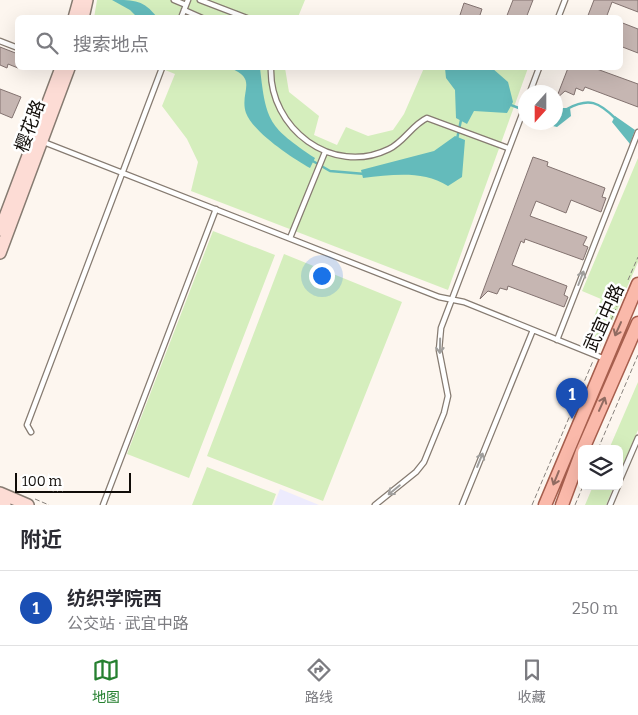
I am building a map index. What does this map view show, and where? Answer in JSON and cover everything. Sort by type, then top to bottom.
[{"type":"main road","name":"武宜中路","points":[[545,505],[600,357],[632,284]]},
{"type":"main road","name":"武宜中路","points":[[584,445],[637,326]]},
{"type":"main road","name":"武宜中路","points":[[562,505],[578,461]]},
{"type":"street","points":[[75,15],[78,0]]},
{"type":"street","points":[[84,15],[87,0]]},
{"type":"street","name":"樱花路","points":[[0,253],[39,140],[60,70]]},
{"type":"street","name":"樱花路","points":[[0,230],[68,70]]},
{"type":"street","points":[[0,493],[28,505]]},
{"type":"street","points":[[0,503],[5,505]]},
{"type":"lane","points":[[174,0],[187,2],[182,15]]},
{"type":"lane","points":[[200,0],[239,15]]},
{"type":"lane","points":[[559,15],[565,0]]},
{"type":"lane","points":[[184,10],[195,15]]},
{"type":"lane","points":[[0,41],[15,47]]},
{"type":"lane","points":[[31,432],[27,425],[161,70]]},
{"type":"lane","points":[[271,70],[271,82],[276,101],[288,123],[303,139],[325,152],[350,158],[368,157],[397,144],[427,118],[508,148]]},
{"type":"lane","points":[[533,85],[538,70]]},
{"type":"lane","points":[[375,505],[416,472],[424,462],[444,413],[448,396],[438,350],[441,328],[518,122]]},
{"type":"lane","points":[[557,340],[638,132]]},
{"type":"lane","points":[[39,140],[439,297],[464,302],[600,357]]},
{"type":"lane","points":[[290,238],[325,152]]},
{"type":"lane","points":[[103,505],[216,209]]},
{"type":"lane","points":[[462,505],[533,330]]},
{"type":"lane","points":[[623,473],[638,438]]},
{"type":"lane","points":[[610,505],[616,490]]},
{"type":"path","points":[[632,284],[638,257]]},
{"type":"path","points":[[532,505],[600,357],[618,302]]},
{"type":"path","points":[[600,445],[638,355]]},
{"type":"path","points":[[575,505],[581,490]]},
{"type":"shaded area","points":[[280,489],[319,505],[274,505]]},
{"type":"green space","points":[[97,0],[305,0],[299,15],[94,15]]},
{"type":"green space","points":[[165,70],[285,70],[289,92],[319,116],[314,135],[337,145],[346,127],[368,136],[393,130],[404,114],[423,70],[527,70],[522,85],[518,85],[518,96],[448,290],[191,191],[198,162],[187,139],[162,106],[175,74]]},
{"type":"green space","points":[[638,158],[638,262],[605,338],[594,343],[584,343],[601,299],[582,291]]},
{"type":"green space","points":[[213,231],[275,255],[189,478],[127,454]]},
{"type":"green space","points":[[284,254],[402,302],[323,501],[207,456]]},
{"type":"green space","points":[[638,382],[638,430],[623,465],[623,445],[611,445]]},
{"type":"green space","points":[[207,467],[276,494],[272,505],[192,505]]},
{"type":"green space","points":[[591,490],[612,490],[606,505],[585,505]]},
{"type":"water","points":[[112,0],[138,2],[155,15],[135,15]]},
{"type":"water","points":[[234,70],[260,70],[265,100],[272,122],[288,138],[315,158],[310,168],[274,144],[250,120],[244,105],[246,82],[239,72]]},
{"type":"water","points":[[445,70],[494,70],[508,82],[513,102],[507,113],[474,111],[467,124],[456,118],[455,90],[446,78]]},
{"type":"water","points":[[563,108],[570,108],[571,116],[563,122]]},
{"type":"water","points":[[615,116],[635,130],[630,144],[612,122]]},
{"type":"water","points":[[455,136],[465,140],[462,177],[448,186],[428,178],[407,175],[363,178],[361,170],[434,151]]},
{"type":"building","points":[[513,0],[533,0],[527,15],[507,15]]},
{"type":"building","points":[[594,0],[638,0],[638,12],[612,2],[607,15],[588,15]]},
{"type":"building","points":[[464,3],[482,9],[480,15],[460,15]]},
{"type":"building","points":[[623,23],[638,29],[638,53],[623,47]]},
{"type":"building","points":[[0,47],[15,53],[15,67],[8,64],[7,68],[0,65]]},
{"type":"building","points":[[567,70],[600,70],[638,84],[638,107],[585,87],[583,91],[576,88],[574,95],[565,91],[563,93],[563,85],[561,85]]},
{"type":"building","points":[[0,89],[21,97],[12,118],[0,113]]},
{"type":"building","points":[[533,157],[548,162],[547,166],[605,188],[602,197],[606,198],[601,212],[571,200],[566,213],[536,201],[530,216],[587,237],[583,245],[588,247],[583,260],[525,239],[524,243],[521,241],[512,265],[567,286],[564,295],[568,297],[564,307],[508,286],[507,290],[500,288],[497,294],[488,291],[480,299]]},
{"type":"waterway","points":[[567,109],[582,103],[593,103],[599,105],[616,119]]},
{"type":"waterway","points":[[508,104],[518,108]]},
{"type":"waterway","points":[[457,139],[461,120]]},
{"type":"waterway","points":[[311,160],[330,171],[365,174]]},
{"type":"place","name":"纺织学院西","points":[[572,419]]}]
